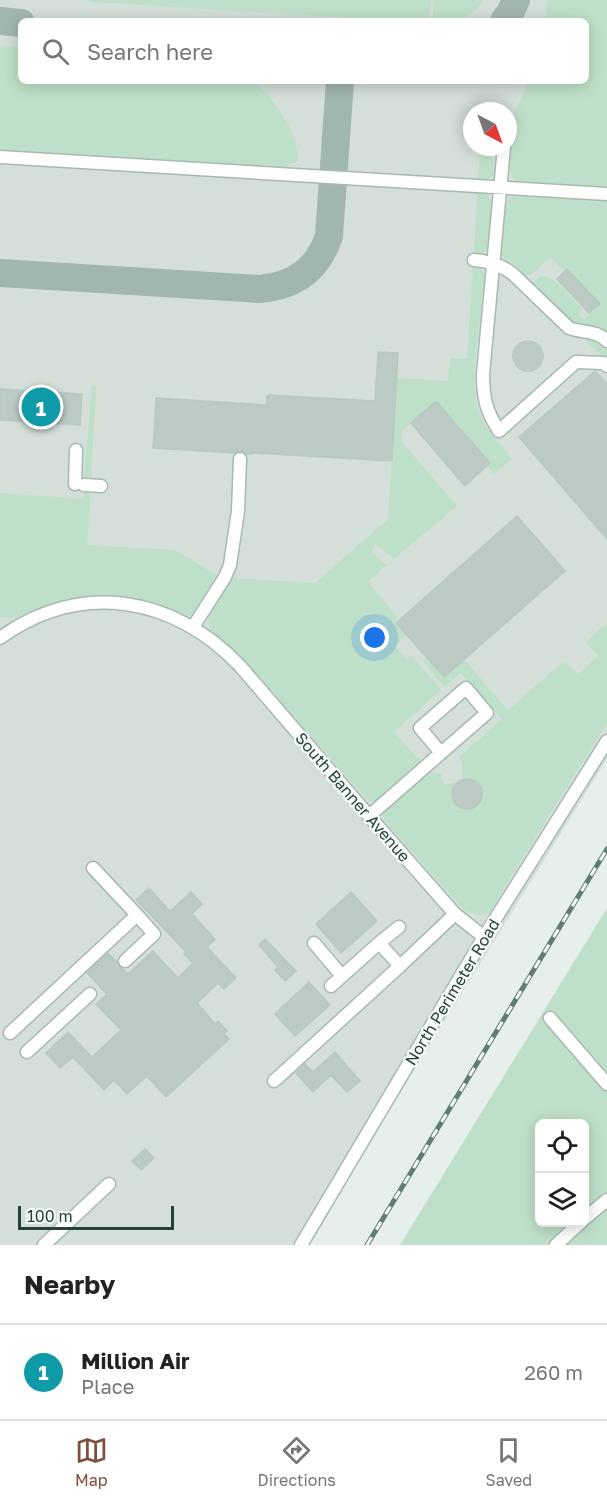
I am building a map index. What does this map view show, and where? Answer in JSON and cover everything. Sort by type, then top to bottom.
[{"type":"street","points":[[503,156],[483,374],[483,397],[490,417],[499,431],[576,362],[604,363],[607,366]]},
{"type":"street","points":[[0,157],[607,194]]},
{"type":"street","points":[[474,260],[494,263],[513,274],[569,328],[596,333],[607,340]]},
{"type":"street","points":[[76,450],[79,484],[101,486]]},
{"type":"street","points":[[193,627],[225,577],[230,565],[237,511],[240,459]]},
{"type":"street","name":"South Banner Avenue","points":[[0,638],[40,615],[60,608],[86,604],[117,604],[147,608],[193,627],[226,652],[455,914],[484,937]]},
{"type":"street","points":[[369,816],[487,713],[466,688],[420,728],[441,753]]},
{"type":"street","name":"North Perimeter Road","points":[[301,1245],[484,937],[607,741]]},
{"type":"street","points":[[93,868],[154,934],[125,961]]},
{"type":"street","points":[[274,1080],[455,914]]},
{"type":"street","points":[[10,1033],[137,915]]},
{"type":"street","points":[[330,986],[399,927]]},
{"type":"street","points":[[314,943],[342,976]]},
{"type":"street","points":[[380,943],[400,966]]},
{"type":"street","points":[[27,1052],[90,994]]},
{"type":"street","points":[[550,1018],[607,1084]]},
{"type":"street","points":[[44,1245],[109,1184]]},
{"type":"street","points":[[589,1216],[607,1200]]},
{"type":"street","points":[[556,1245],[576,1227]]},
{"type":"shaded area","points":[[0,0],[607,0],[607,759],[380,1125],[310,1245],[0,1245]]},
{"type":"green space","points":[[84,0],[431,0],[429,18],[352,18]]},
{"type":"green space","points":[[433,0],[484,0],[473,13],[464,18],[433,18]]},
{"type":"green space","points":[[547,0],[607,0],[607,188],[516,181],[509,171],[510,156],[517,156],[517,107],[528,84],[589,84],[589,18],[545,18]]},
{"type":"green space","points":[[0,46],[18,47],[18,84],[256,84],[277,106],[290,128],[295,140],[298,161],[283,168],[0,150]]},
{"type":"green space","points":[[480,156],[491,156],[495,165],[493,176],[486,181],[478,181]]},
{"type":"green space","points":[[477,192],[486,194],[490,198],[491,214],[488,248],[482,254],[474,255]]},
{"type":"green space","points":[[515,193],[607,199],[607,361],[536,291],[535,281],[543,276],[555,281],[583,309],[578,314],[584,320],[599,305],[550,257],[531,275],[523,276],[504,260],[501,252],[505,210],[508,200]]},
{"type":"green space","points":[[473,264],[481,267],[485,273],[475,367],[477,403],[487,428],[512,459],[494,474],[487,466],[490,463],[437,402],[401,432],[402,442],[457,506],[394,559],[375,544],[371,552],[387,565],[368,582],[398,618],[394,622],[406,636],[395,646],[407,660],[412,656],[441,690],[394,732],[421,762],[376,801],[369,802],[240,656],[212,631],[208,618],[232,578],[315,583],[388,519],[397,378],[448,381],[450,358],[467,359]]},
{"type":"green space","points":[[92,386],[96,386],[91,480],[84,480]]},
{"type":"green space","points":[[91,488],[87,545],[175,550],[217,575],[218,577],[195,614],[185,615],[139,599],[105,596],[64,601],[17,617],[0,617],[0,493],[83,499],[84,489]]},
{"type":"green space","points":[[607,623],[607,723],[493,909],[480,915],[463,909],[383,816],[385,810],[426,772],[440,773],[441,780],[445,784],[456,783],[452,793],[453,801],[457,806],[470,809],[476,806],[481,801],[481,789],[472,780],[462,777],[462,763],[459,757],[502,719],[461,673],[444,687],[423,661],[426,658],[443,677],[463,658],[508,710],[562,663],[567,663],[578,675],[598,656],[587,641]]},
{"type":"green space","points":[[607,908],[607,1245],[400,1245]]},
{"type":"building","points":[[567,269],[600,304],[589,313],[557,279]]},
{"type":"building","points":[[528,341],[539,345],[543,356],[539,367],[528,371],[517,367],[513,356],[517,345]]},
{"type":"building","points":[[378,352],[398,353],[392,461],[153,448],[156,398],[266,405],[269,395],[375,401]]},
{"type":"building","points":[[595,371],[607,384],[607,539],[519,437]]},
{"type":"building","points":[[0,389],[82,394],[80,425],[0,420]]},
{"type":"building","points":[[436,401],[490,463],[465,486],[411,423]]},
{"type":"building","points":[[517,516],[565,571],[444,677],[396,623]]},
{"type":"building","points":[[467,779],[478,783],[482,794],[478,805],[467,809],[456,805],[452,794],[456,783]]},
{"type":"building","points":[[149,888],[170,911],[191,892],[202,904],[192,914],[215,939],[207,947],[236,978],[224,989],[218,983],[197,1003],[215,1024],[218,1021],[227,1031],[224,1034],[229,1039],[166,1097],[147,1076],[127,1094],[114,1080],[104,1090],[73,1057],[60,1068],[46,1053],[68,1032],[92,1057],[121,1030],[96,1004],[107,994],[87,973],[108,953],[128,974],[153,951],[178,978],[193,963],[184,954],[186,952],[136,900]]},
{"type":"building","points":[[351,892],[377,921],[341,953],[316,924]]},
{"type":"building","points":[[265,939],[296,971],[285,981],[275,970],[278,967],[259,945]]},
{"type":"building","points":[[309,982],[330,1005],[295,1036],[275,1014]]},
{"type":"building","points":[[335,1052],[360,1081],[347,1092],[331,1075],[313,1092],[296,1073],[305,1064],[313,1072]]},
{"type":"building","points":[[145,1149],[154,1158],[141,1170],[132,1161]]},
{"type":"taxiway","points":[[506,18],[516,0]]},
{"type":"taxiway","points":[[0,21],[18,23]]},
{"type":"taxiway","points":[[0,273],[260,289],[294,280],[312,266],[329,236],[340,84]]},
{"type":"railway","points":[[367,1245],[607,849]]},
{"type":"place","name":"Million Air","points":[[41,407]]}]
